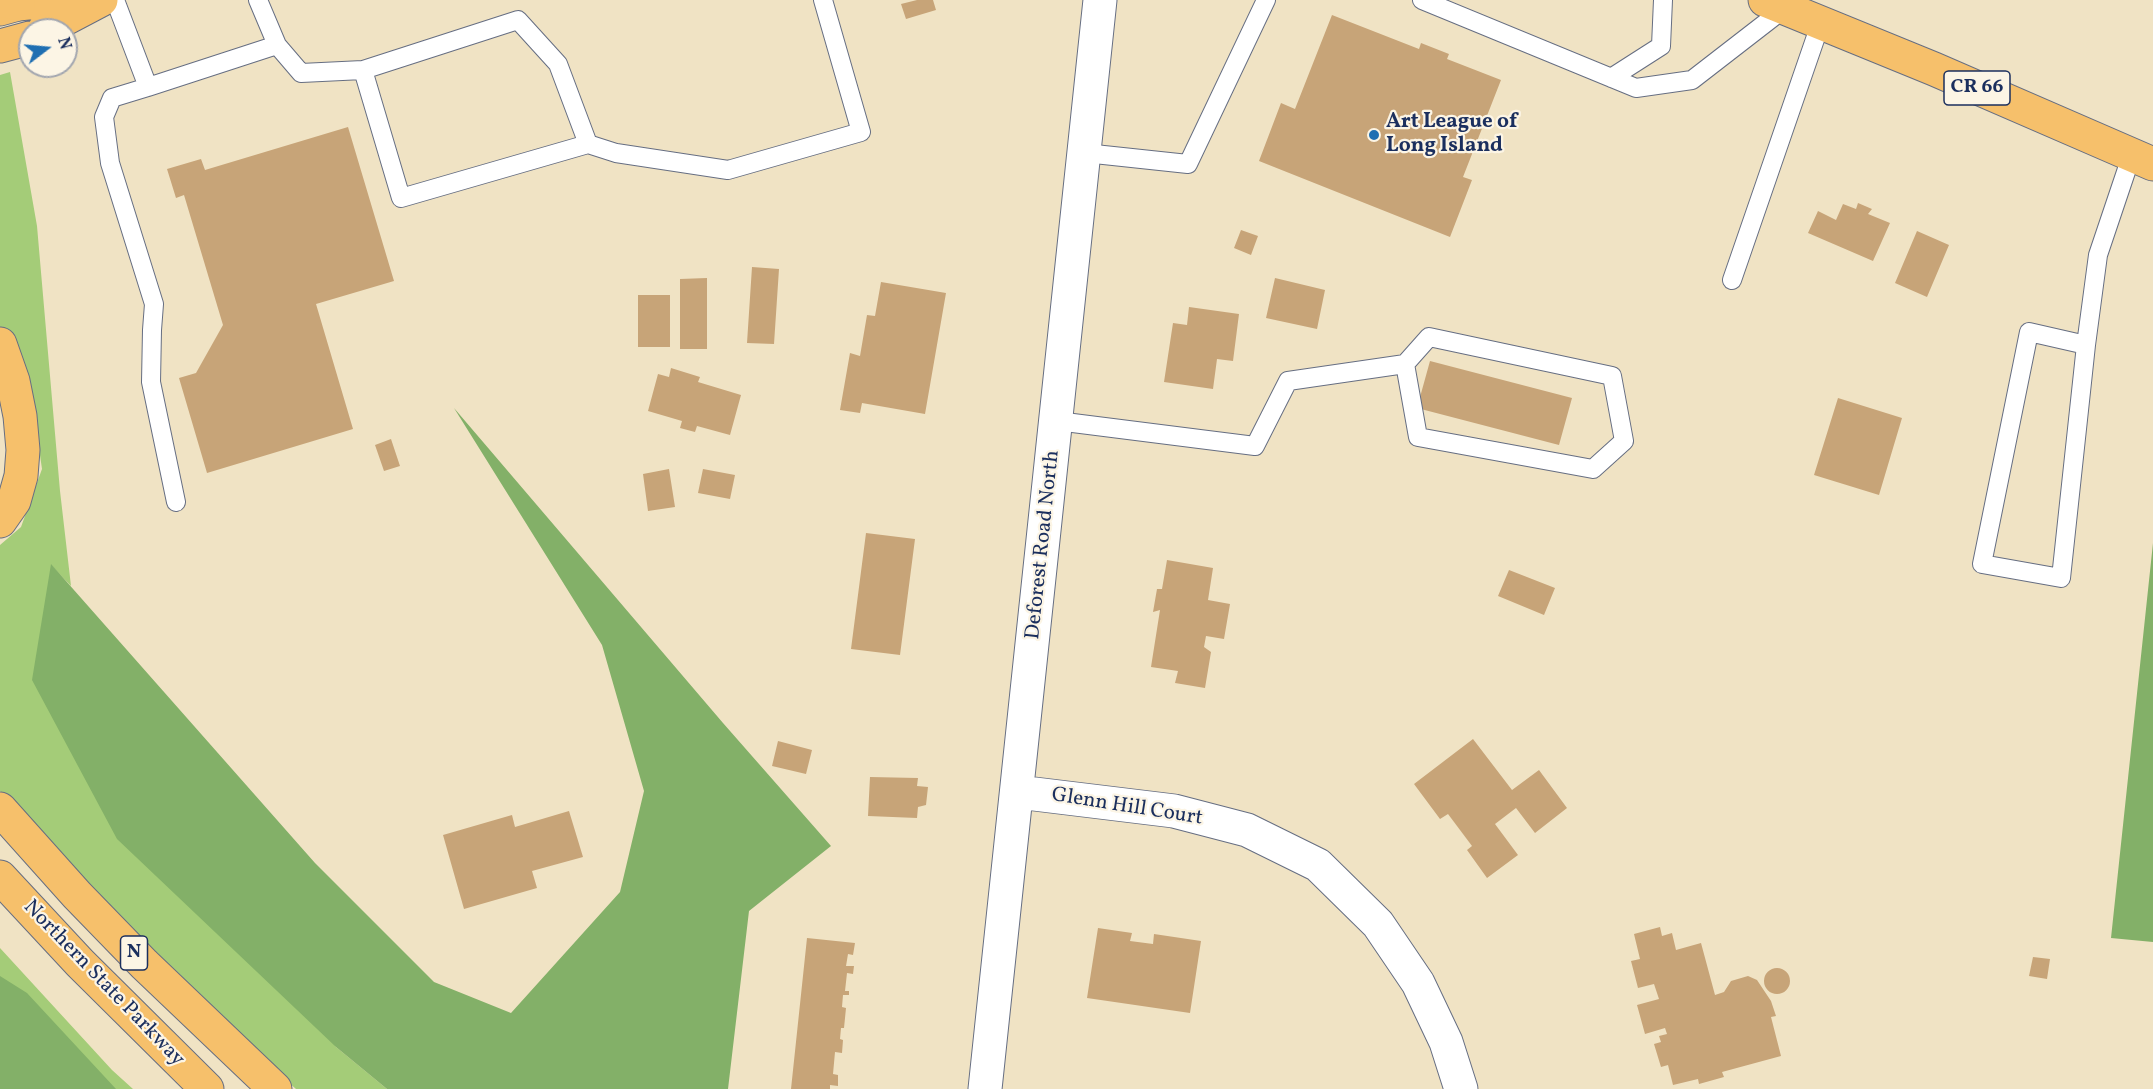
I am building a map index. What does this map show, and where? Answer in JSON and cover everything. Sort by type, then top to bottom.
[{"type":"main road","points":[[6,4],[57,0]]},
{"type":"main road","points":[[67,18],[101,0]]},
{"type":"main road","name":"CR 66","points":[[1775,4],[2143,159]]},
{"type":"main road","points":[[0,46],[18,41]]},
{"type":"main road","points":[[0,344],[13,381],[20,416],[23,450],[21,476],[14,501],[0,520]]},
{"type":"main road","name":"Northern State Parkway","points":[[0,809],[136,955],[275,1089]]},
{"type":"main road","name":"Northern State Parkway","points":[[0,877],[80,963],[207,1089]]},
{"type":"street","name":"Deforest Road North","points":[[985,1089],[1100,0]]},
{"type":"street","name":"Glenn Hill Court","points":[[1018,792],[1174,811],[1247,830],[1318,865],[1378,924],[1418,983],[1446,1042],[1461,1089]]},
{"type":"lane","points":[[115,0],[148,87]]},
{"type":"lane","points":[[258,0],[277,45],[302,72],[363,70],[518,20],[558,64],[588,144]]},
{"type":"lane","points":[[363,70],[401,198],[588,144],[616,153],[728,170],[861,132],[824,0]]},
{"type":"lane","points":[[1085,153],[1188,164],[1266,0]]},
{"type":"lane","points":[[1422,0],[1636,88],[1692,80],[1775,4]]},
{"type":"lane","points":[[1611,78],[1661,46],[1664,0]]},
{"type":"lane","points":[[1732,280],[1821,22]]},
{"type":"lane","points":[[176,502],[151,382],[154,304],[110,163],[104,117],[112,98],[277,45]]},
{"type":"lane","points":[[2086,345],[2029,332],[1982,564],[2061,578],[2098,255],[2143,159]]},
{"type":"lane","points":[[1057,422],[1255,446],[1288,381],[1405,364],[1429,337],[1612,376],[1624,441],[1593,469],[1418,437],[1405,364]]},
{"type":"green space","points":[[10,72],[37,226],[60,491],[71,586],[51,565],[336,1047],[387,1089],[296,1089],[242,1041],[20,816],[0,791],[0,545],[21,527],[42,469],[33,407],[0,327],[0,75]]},
{"type":"green space","points":[[454,408],[831,846],[749,911],[728,1089],[387,1089],[336,1047],[117,839],[32,680],[51,564],[315,863],[434,982],[511,1013],[620,892],[644,791],[602,645]]},
{"type":"green space","points":[[2153,543],[2153,942],[2111,938]]},
{"type":"green space","points":[[0,948],[112,1070],[133,1089],[0,1089]]},
{"type":"green space","points":[[0,976],[27,993],[116,1089],[0,1089]]},
{"type":"building","points":[[917,0],[933,0],[936,10],[906,19],[901,4]]},
{"type":"building","name":"Art League of Long Island","points":[[1332,15],[1419,49],[1421,43],[1449,54],[1447,59],[1501,80],[1463,177],[1472,180],[1450,237],[1259,161],[1281,103],[1295,109]]},
{"type":"building","points":[[348,127],[394,281],[316,304],[353,429],[207,473],[179,378],[196,373],[223,325],[184,195],[176,198],[167,169],[201,159],[205,170]]},
{"type":"building","points":[[1858,203],[1872,209],[1868,214],[1890,223],[1873,261],[1808,233],[1818,211],[1836,220],[1843,204],[1856,209]]},
{"type":"building","points":[[1241,230],[1258,236],[1251,255],[1234,248]]},
{"type":"building","points":[[1917,231],[1949,245],[1927,297],[1895,283]]},
{"type":"building","points":[[752,267],[779,269],[774,344],[747,343]]},
{"type":"building","points":[[707,278],[707,349],[680,349],[680,279]]},
{"type":"building","points":[[1275,278],[1325,290],[1317,329],[1266,318]]},
{"type":"building","points":[[881,282],[946,293],[925,414],[862,403],[860,413],[840,410],[850,353],[860,356],[867,315],[875,316]]},
{"type":"building","points":[[638,295],[670,295],[670,347],[638,347]]},
{"type":"building","points":[[1189,307],[1239,314],[1233,361],[1217,359],[1213,389],[1164,382],[1173,323],[1187,325]]},
{"type":"building","points":[[1430,361],[1572,398],[1559,445],[1417,408]]},
{"type":"building","points":[[671,368],[700,377],[698,382],[741,395],[730,435],[697,426],[695,432],[680,428],[682,421],[648,411],[658,374],[669,377]]},
{"type":"building","points":[[1838,398],[1902,418],[1879,495],[1814,475]]},
{"type":"building","points":[[391,439],[400,466],[384,471],[375,445]]},
{"type":"building","points":[[669,469],[675,507],[648,511],[643,474]]},
{"type":"building","points":[[703,469],[735,475],[730,499],[698,493]]},
{"type":"building","points":[[866,533],[915,539],[900,655],[851,649]]},
{"type":"building","points":[[1167,560],[1213,568],[1208,600],[1230,604],[1224,639],[1206,636],[1204,647],[1211,652],[1205,688],[1175,683],[1178,671],[1151,667],[1160,610],[1153,612],[1157,589],[1162,589]]},
{"type":"building","points":[[1509,570],[1555,588],[1544,615],[1498,596]]},
{"type":"building","points":[[1473,739],[1512,790],[1539,770],[1567,808],[1535,833],[1516,808],[1495,824],[1518,855],[1487,878],[1467,850],[1472,846],[1448,814],[1440,819],[1414,784]]},
{"type":"building","points":[[778,741],[812,750],[806,774],[772,766]]},
{"type":"building","points":[[870,777],[918,778],[917,786],[928,787],[926,805],[918,807],[917,818],[868,816]]},
{"type":"building","points":[[569,811],[583,857],[532,871],[537,888],[464,909],[443,835],[512,815],[515,827]]},
{"type":"building","points":[[1660,927],[1662,936],[1672,933],[1676,950],[1701,943],[1715,995],[1724,992],[1731,981],[1748,976],[1757,980],[1771,1001],[1776,1016],[1771,1017],[1781,1056],[1722,1072],[1724,1077],[1699,1084],[1698,1079],[1673,1085],[1668,1065],[1661,1067],[1654,1044],[1661,1042],[1659,1036],[1667,1034],[1665,1028],[1645,1034],[1637,1005],[1659,999],[1654,984],[1638,988],[1631,961],[1640,959],[1634,934]]},
{"type":"building","points":[[1098,928],[1132,933],[1130,941],[1153,944],[1154,934],[1201,941],[1190,1013],[1087,998]]},
{"type":"building","points":[[807,938],[855,943],[853,955],[848,954],[846,966],[854,966],[853,974],[847,973],[845,991],[849,991],[849,995],[843,995],[842,1007],[846,1008],[844,1028],[841,1028],[840,1039],[843,1040],[842,1053],[835,1052],[833,1074],[838,1075],[838,1086],[830,1085],[830,1089],[791,1089]]},
{"type":"building","points":[[2033,957],[2050,959],[2047,979],[2029,976]]},
{"type":"building","points":[[1777,968],[1786,972],[1790,981],[1786,990],[1777,994],[1768,990],[1764,981],[1768,972]]},
{"type":"place","name":"Art League of Long Island","points":[[1374,135]]}]
